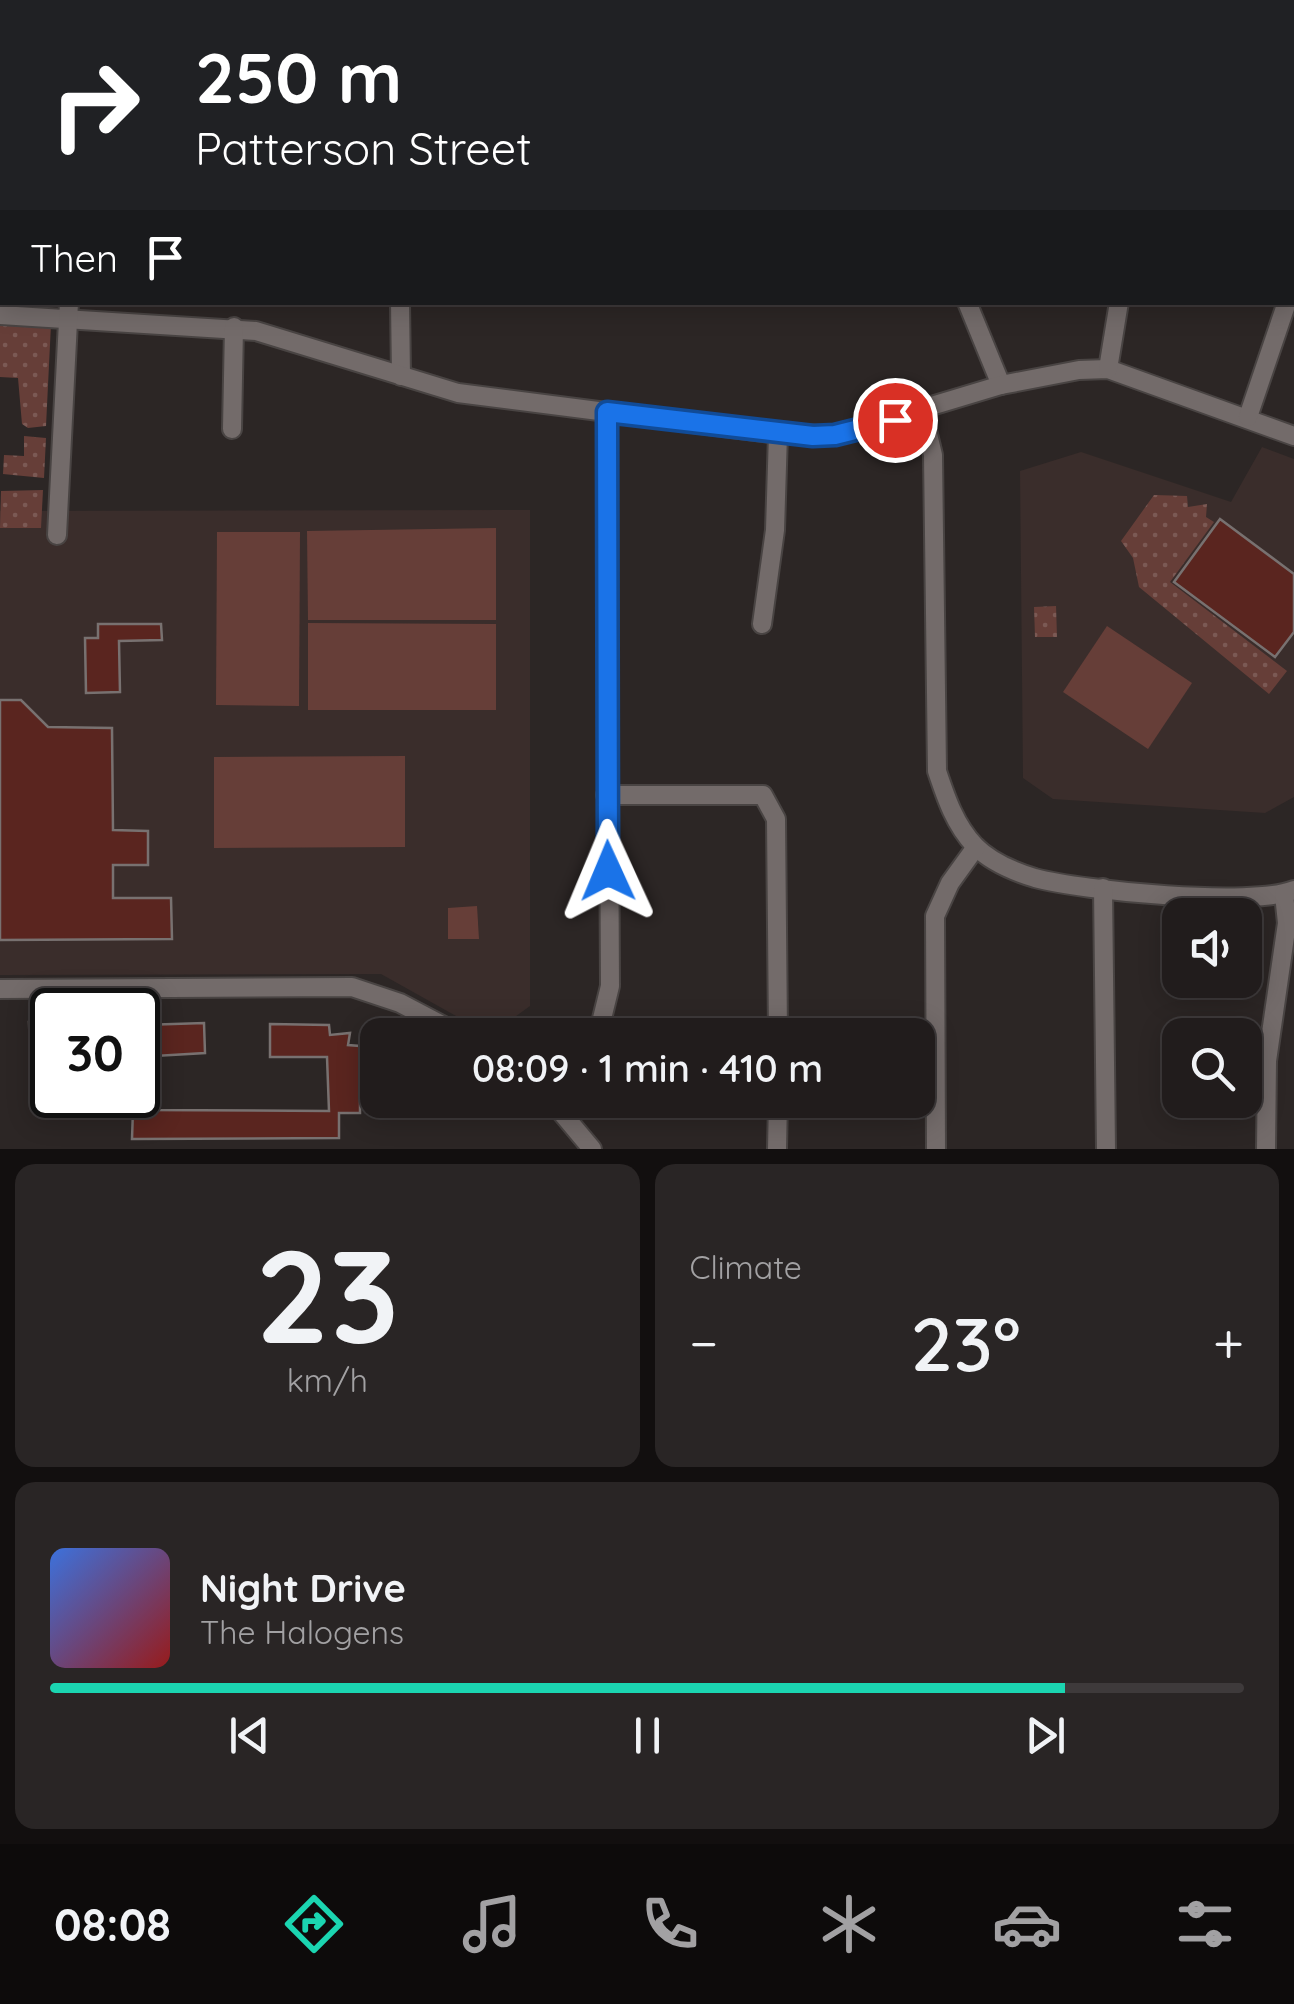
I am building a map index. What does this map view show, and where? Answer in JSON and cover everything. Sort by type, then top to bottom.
[{"type":"street","points":[[400,305],[401,376]]},
{"type":"street","points":[[967,305],[1000,385]]},
{"type":"street","points":[[1108,369],[1119,305]]},
{"type":"street","points":[[1248,417],[1286,305]]},
{"type":"street","points":[[0,314],[68,311],[234,328],[488,398],[778,434],[835,435],[1000,385],[1078,370],[1108,369],[1294,436]]},
{"type":"street","points":[[56,536],[68,311]]},
{"type":"street","points":[[232,429],[234,328]]},
{"type":"street","points":[[922,409],[932,455],[938,771],[949,808],[976,847],[1010,869],[1038,879],[1104,888],[1244,897],[1289,892],[1267,1062],[1266,1149]]},
{"type":"street","points":[[602,1018],[610,986],[607,412]]},
{"type":"street","points":[[762,624],[775,530],[778,434]]},
{"type":"street","points":[[606,794],[763,795],[772,804],[776,819],[778,1018]]},
{"type":"street","points":[[936,1149],[935,916],[950,884],[976,847]]},
{"type":"street","points":[[1104,888],[1106,1149]]},
{"type":"street","points":[[0,989],[352,987],[400,1002],[430,1018]]},
{"type":"street","points":[[565,1118],[592,1149]]},
{"type":"street","points":[[776,1149],[777,1118]]},
{"type":"shaded area","points":[[0,321],[51,324],[46,426],[28,428],[22,424],[18,378],[0,377]]},
{"type":"shaded area","points":[[24,436],[46,438],[44,478],[3,474],[4,455],[24,456]]},
{"type":"shaded area","points":[[1262,447],[1294,459],[1294,797],[1265,813],[1053,799],[1023,778],[1020,471],[1081,452],[1231,502]]},
{"type":"shaded area","points":[[43,490],[41,528],[0,528],[1,491]]},
{"type":"shaded area","points":[[1154,495],[1187,496],[1188,507],[1207,504],[1206,517],[1214,522],[1170,582],[1287,671],[1269,694],[1139,587],[1133,558],[1121,541]]},
{"type":"shaded area","points":[[530,510],[530,1006],[513,1018],[460,1018],[381,974],[0,975],[0,511]]},
{"type":"shaded area","points":[[496,528],[496,620],[308,620],[307,531]]},
{"type":"shaded area","points":[[217,532],[300,532],[299,706],[216,705]]},
{"type":"shaded area","points":[[1056,606],[1057,637],[1035,637],[1034,607]]},
{"type":"shaded area","points":[[308,623],[496,624],[496,710],[308,710]]},
{"type":"shaded area","points":[[1107,626],[1192,683],[1148,749],[1063,692]]},
{"type":"shaded area","points":[[405,756],[405,847],[214,848],[214,757]]},
{"type":"shaded area","points":[[477,906],[479,939],[448,939],[448,908]]},
{"type":"building","points":[[1220,519],[1294,574],[1294,632],[1275,657],[1174,582]]},
{"type":"building","points":[[98,624],[161,624],[162,640],[119,641],[120,692],[86,693],[85,638],[98,638]]},
{"type":"building","points":[[0,700],[21,700],[48,727],[112,728],[113,830],[148,831],[148,865],[113,865],[113,898],[171,898],[172,939],[0,940]]},
{"type":"building","points":[[204,1023],[205,1053],[160,1056],[160,1024]]},
{"type":"building","points":[[270,1024],[329,1025],[330,1035],[350,1033],[348,1045],[360,1046],[360,1113],[339,1113],[339,1138],[132,1139],[133,1118],[160,1118],[160,1110],[329,1111],[327,1057],[270,1057]]},
{"type":"route","points":[[608,871],[607,412],[813,436],[835,435],[895,420]]}]
